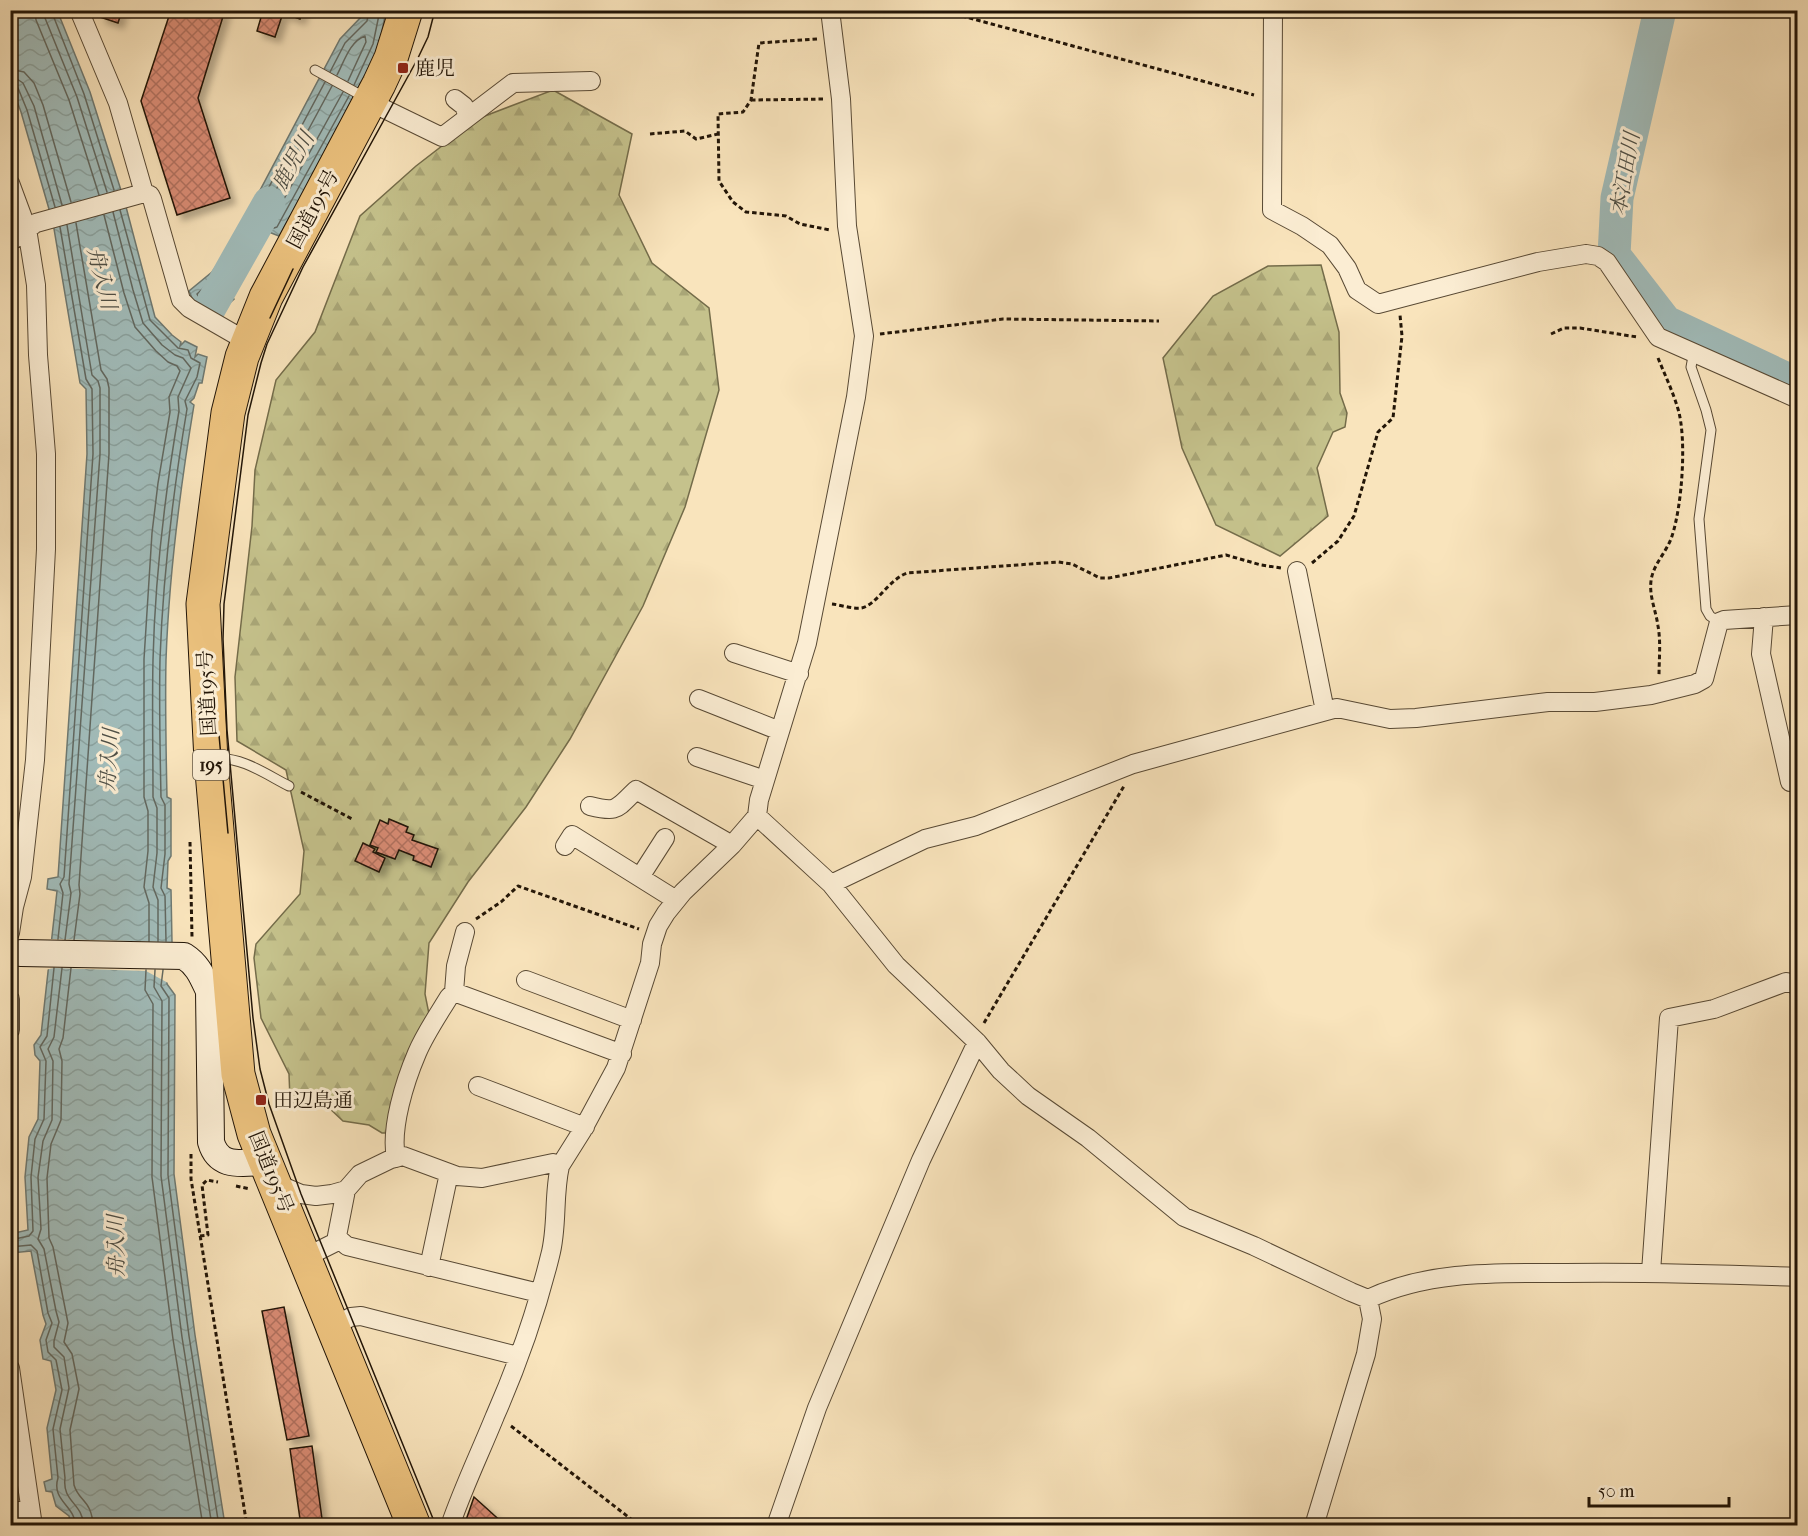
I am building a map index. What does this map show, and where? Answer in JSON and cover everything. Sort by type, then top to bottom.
[{"type":"highway","name":"国道195号","points":[[406,10],[391,58],[363,96],[266,297],[248,342],[228,413],[203,604],[211,760],[238,1074],[267,1178],[306,1257],[414,1526]]},
{"type":"street","points":[[79,10],[118,104],[141,194]]},
{"type":"street","points":[[450,1526],[465,1484],[496,1415],[539,1293],[551,1253],[556,1182],[560,1166],[585,1127],[622,1054],[650,963],[655,935],[666,913],[757,816],[765,780],[798,674],[815,603],[856,398],[864,336],[848,234],[841,99],[830,10]]},
{"type":"street","points":[[1273,10],[1272,210],[1302,226],[1330,245],[1347,268],[1357,290],[1378,304],[1538,262],[1587,254],[1598,256],[1607,262],[1658,337],[1694,351],[1797,399]]},
{"type":"street","points":[[363,96],[442,137],[513,83],[591,81]]},
{"type":"street","points":[[456,99],[464,106],[468,117]]},
{"type":"street","points":[[10,183],[32,226],[38,355],[46,454],[46,549],[34,760],[22,877],[14,907],[14,949],[184,956],[200,969],[209,991],[211,1142],[214,1154],[221,1160],[301,1194],[316,1196],[346,1190]]},
{"type":"street","points":[[10,242],[32,226],[141,194],[150,195],[181,300],[189,308],[248,342]]},
{"type":"street","points":[[1297,571],[1326,711]]},
{"type":"street","points":[[831,884],[925,839],[976,826],[1131,765],[1338,708],[1390,719],[1416,718],[1548,702],[1595,702],[1660,693],[1695,684],[1704,680],[1719,622],[1797,615]]},
{"type":"street","points":[[1764,617],[1761,654],[1790,782]]},
{"type":"street","points":[[734,653],[798,674]]},
{"type":"street","points":[[699,699],[780,731]]},
{"type":"street","points":[[697,757],[765,780]]},
{"type":"street","points":[[590,806],[616,809],[636,790],[732,845]]},
{"type":"street","points":[[757,816],[831,884],[896,965],[977,1042],[1001,1071],[1028,1096],[1088,1138],[1184,1217],[1254,1246],[1368,1299]]},
{"type":"street","points":[[565,846],[572,835],[676,900]]},
{"type":"street","points":[[640,877],[665,838]]},
{"type":"street","points":[[396,1158],[394,1149],[399,1109],[417,1053],[454,992],[456,966],[465,932]]},
{"type":"street","points":[[526,980],[632,1020]]},
{"type":"street","points":[[1651,1272],[1669,1018],[1714,1009],[1786,981],[1797,985]]},
{"type":"street","points":[[454,992],[622,1054]]},
{"type":"street","points":[[10,999],[10,1030]]},
{"type":"street","points":[[776,1526],[822,1398],[921,1160],[977,1042]]},
{"type":"street","points":[[478,1086],[585,1127]]},
{"type":"street","points":[[539,1293],[347,1246],[337,1236],[346,1190],[360,1174],[396,1158],[410,1157],[458,1176],[482,1178],[553,1162],[560,1166]]},
{"type":"street","points":[[429,1267],[449,1173]]},
{"type":"street","points":[[306,1257],[340,1240]]},
{"type":"street","points":[[1368,1299],[1409,1283],[1480,1273],[1651,1272],[1797,1277]]},
{"type":"street","points":[[1314,1526],[1366,1354],[1372,1319],[1368,1299]]},
{"type":"street","points":[[333,1326],[351,1317],[361,1316],[518,1356]]},
{"type":"street","points":[[10,1368],[30,1520],[10,1514]]},
{"type":"lane","points":[[315,70],[363,96]]},
{"type":"lane","points":[[1694,351],[1691,367],[1711,430],[1699,519],[1706,609],[1710,616],[1719,622]]},
{"type":"lane","points":[[211,760],[231,759],[289,786]]},
{"type":"path","points":[[940,10],[1272,100]]},
{"type":"path","points":[[834,38],[759,43],[752,100],[743,112],[718,114],[718,181],[733,202],[746,212],[786,216],[800,224],[848,234]]},
{"type":"path","points":[[752,100],[841,99]]},
{"type":"path","points":[[650,134],[685,131],[696,139],[718,134]]},
{"type":"path","points":[[815,603],[862,608],[875,599],[891,582],[907,573],[1039,563],[1072,564],[1100,578],[1109,578],[1226,555],[1261,565],[1297,571],[1319,559],[1344,533],[1354,516],[1378,432],[1393,418],[1402,336],[1398,298]]},
{"type":"path","points":[[864,336],[1003,319],[1159,321]]},
{"type":"path","points":[[1551,334],[1564,328],[1580,328],[1642,338],[1658,337],[1656,353],[1678,409],[1683,430],[1681,479],[1675,523],[1672,537],[1658,561],[1650,591],[1658,629],[1660,693]]},
{"type":"path","points":[[977,1042],[978,1033],[1118,797],[1131,773],[1131,765]]},
{"type":"path","points":[[289,786],[354,820]]},
{"type":"path","points":[[465,932],[473,922],[501,902],[518,886],[655,935]]},
{"type":"path","points":[[192,1144],[191,1179],[247,1526]]},
{"type":"path","points":[[200,1236],[208,1235],[202,1185],[207,1180],[267,1178]]},
{"type":"path","points":[[496,1415],[640,1526]]},
{"type":"green space","points":[[553,90],[632,134],[619,195],[652,263],[709,308],[719,390],[685,507],[643,606],[570,739],[526,807],[468,882],[429,943],[425,994],[430,1019],[388,1133],[382,1133],[369,1125],[343,1121],[327,1106],[314,1098],[307,1104],[297,1106],[290,1099],[289,1074],[261,1018],[254,958],[256,944],[300,894],[304,851],[286,770],[237,741],[235,677],[252,526],[255,470],[276,380],[315,332],[360,216],[416,166],[477,119]]},
{"type":"green space","points":[[1321,265],[1339,332],[1340,393],[1347,413],[1345,427],[1333,432],[1317,468],[1328,516],[1280,556],[1216,525],[1182,448],[1163,358],[1213,296],[1268,266]]},
{"type":"water","name":"舟入川","points":[[57,10],[90,92],[125,203],[155,317],[181,342],[180,346],[185,341],[197,347],[195,357],[198,354],[207,357],[202,383],[199,383],[194,398],[190,402],[194,405],[176,532],[167,628],[166,745],[167,797],[171,799],[171,856],[168,861],[167,888],[171,890],[172,942],[167,984],[175,995],[174,1174],[195,1335],[225,1525],[71,1525],[69,1516],[56,1506],[52,1492],[46,1491],[44,1482],[52,1479],[47,1428],[56,1390],[51,1361],[43,1359],[40,1340],[46,1324],[31,1251],[11,1253],[10,1234],[28,1230],[25,1177],[29,1137],[38,1119],[40,1061],[35,1055],[34,1045],[41,1035],[57,891],[47,889],[48,879],[58,877],[87,454],[86,389],[80,383],[53,223],[11,85],[11,11]]},
{"type":"water","points":[[364,11],[386,11],[379,46],[349,111],[279,236],[256,227],[219,290],[234,299],[216,315],[195,305],[189,291],[212,272],[230,247],[340,39]]},
{"type":"pier","points":[[48,939],[175,942],[170,984],[146,971],[54,968],[45,970]]},
{"type":"building","points":[[102,10],[122,10],[118,23],[100,17]]},
{"type":"building","points":[[171,10],[225,10],[198,98],[230,198],[177,215],[141,101]]},
{"type":"building","points":[[251,10],[303,10],[300,19],[283,13],[275,37],[257,31],[262,14]]},
{"type":"building","points":[[389,819],[408,827],[406,832],[414,835],[412,840],[438,849],[431,867],[413,860],[414,856],[399,850],[395,859],[376,852],[378,848],[370,845],[380,820],[388,824]]},
{"type":"building","points":[[363,843],[375,849],[373,852],[385,858],[379,872],[355,861]]},
{"type":"building","points":[[284,1307],[309,1436],[287,1440],[262,1311]]},
{"type":"building","points":[[312,1446],[323,1526],[301,1526],[290,1449]]},
{"type":"building","points":[[474,1497],[505,1526],[472,1526],[466,1520]]},
{"type":"waterway","name":"本江田川","points":[[1660,10],[1617,198],[1614,255],[1666,322],[1798,384]]},
{"type":"waterway","name":"鹿児川","points":[[208,311],[269,203]]},
{"type":"tram line","points":[[435,10],[428,37],[417,60],[303,267],[267,344],[248,415],[224,604],[223,639],[227,730],[253,1018],[260,1069],[269,1104],[301,1194],[436,1526]]},
{"type":"tram line","points":[[270,318],[293,269]]},
{"type":"tram line","points":[[219,735],[228,833]]},
{"type":"place","name":"鹿児","points":[[403,68]]},
{"type":"place","name":"田辺島通","points":[[261,1100]]}]
